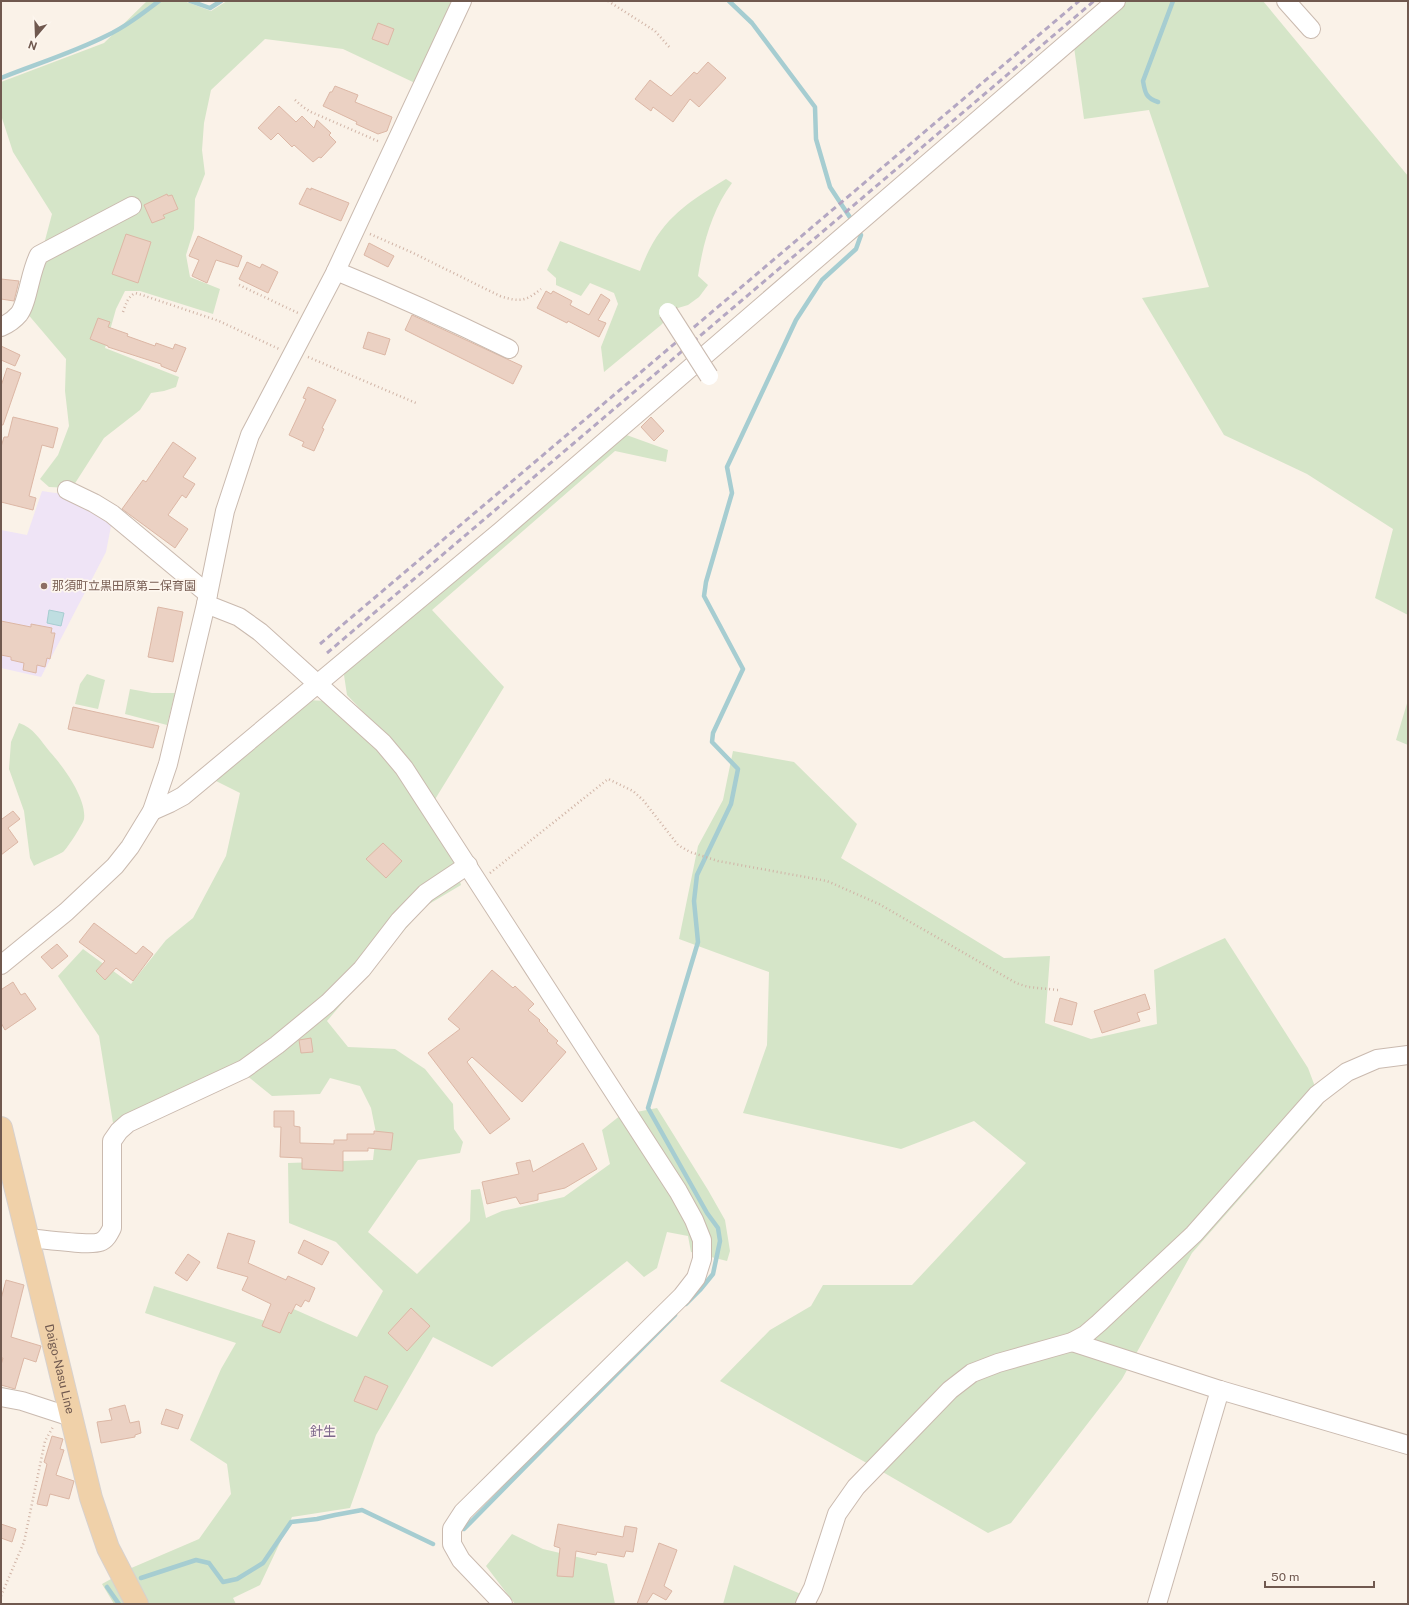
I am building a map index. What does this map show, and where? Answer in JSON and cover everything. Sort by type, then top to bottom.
[{"type":"main road","name":"Daigo-Nasu Line","points":[[1,1128],[70,1417],[91,1498],[108,1548],[137,1604]]},
{"type":"street","points":[[1,965],[66,912],[115,866],[130,847],[152,811],[168,764],[207,599],[225,511],[250,435],[336,271],[462,1]]},
{"type":"street","points":[[152,811],[183,796],[507,526],[1116,1]]},
{"type":"street","points":[[1286,1],[1311,29]]},
{"type":"street","points":[[1,327],[10,323],[20,313],[34,263],[39,255],[132,206]]},
{"type":"street","points":[[336,271],[382,290],[510,348]]},
{"type":"street","points":[[668,312],[709,376]]},
{"type":"street","points":[[67,490],[94,503],[112,514],[207,599],[239,617],[260,632],[319,683],[383,743],[404,768],[678,1191],[694,1220],[702,1240],[702,1259],[696,1278],[682,1296],[463,1512],[452,1529],[452,1544],[461,1560],[503,1604]]},
{"type":"street","points":[[28,1238],[86,1243],[99,1242],[108,1236],[112,1228],[112,1142],[119,1131],[128,1124],[244,1069],[277,1045],[328,1003],[362,969],[399,921],[426,893],[468,866]]},
{"type":"street","points":[[805,1604],[814,1588],[837,1514],[840,1509],[856,1487],[950,1390],[972,1373],[998,1363],[1072,1342],[1084,1335],[1099,1323],[1194,1234],[1317,1095],[1347,1072],[1377,1058],[1408,1055]]},
{"type":"street","points":[[1072,1342],[1220,1390],[1408,1445]]},
{"type":"street","points":[[1157,1604],[1220,1390]]},
{"type":"street","points":[[1,1397],[22,1401],[70,1417]]},
{"type":"path","points":[[608,1],[655,32],[671,49]]},
{"type":"path","points":[[295,100],[303,108],[311,112],[394,148]]},
{"type":"path","points":[[356,228],[411,252],[500,296],[522,301],[541,289]]},
{"type":"path","points":[[239,286],[311,319]]},
{"type":"path","points":[[123,312],[130,296],[135,293],[142,294],[219,320],[293,354],[416,403]]},
{"type":"path","points":[[478,882],[608,779],[633,791],[643,800],[678,845],[690,852],[718,861],[828,881],[879,904],[1016,983],[1028,987],[1058,990]]},
{"type":"path","points":[[1,1596],[24,1542],[45,1441],[53,1427],[70,1417]]},
{"type":"shaded area","name":"那須町立黒田原第二保育園","points":[[42,491],[62,494],[112,521],[106,552],[41,677],[1,668],[1,530],[27,535]]},
{"type":"green space","points":[[147,1],[184,1],[211,11],[227,1],[454,1],[415,83],[343,49],[265,39],[211,90],[204,123],[202,150],[205,174],[195,199],[194,229],[186,255],[190,277],[220,289],[213,314],[140,291],[125,291],[116,309],[105,348],[179,377],[176,387],[151,393],[140,410],[104,438],[72,488],[49,487],[40,479],[58,455],[69,426],[65,391],[66,359],[26,312],[52,214],[13,152],[1,115],[1,82],[104,43]]},
{"type":"green space","points":[[1125,1],[1263,1],[1408,176],[1408,615],[1375,598],[1393,529],[1307,474],[1224,435],[1142,298],[1209,287],[1149,110],[1084,119],[1074,47]]},
{"type":"green space","points":[[726,179],[732,183],[719,204],[709,228],[698,276],[708,285],[699,297],[688,305],[678,308],[661,325],[604,372],[601,347],[618,304],[614,293],[590,283],[581,296],[556,285],[556,278],[547,270],[560,241],[640,271],[655,240],[674,216],[697,197]]},
{"type":"green space","points":[[621,433],[668,450],[666,462],[615,451],[432,610],[504,687],[426,814],[455,863],[461,885],[424,907],[327,1021],[348,1047],[395,1049],[425,1069],[453,1104],[454,1129],[463,1142],[460,1153],[418,1160],[368,1232],[417,1274],[470,1221],[471,1190],[480,1189],[486,1218],[502,1211],[564,1197],[610,1164],[602,1130],[621,1115],[657,1108],[725,1220],[730,1251],[727,1261],[691,1252],[688,1236],[667,1232],[657,1268],[644,1277],[627,1261],[492,1367],[433,1337],[376,1435],[350,1508],[292,1517],[260,1585],[233,1598],[236,1604],[114,1604],[102,1584],[129,1569],[199,1539],[231,1494],[227,1464],[190,1440],[221,1369],[236,1343],[145,1313],[154,1286],[275,1324],[289,1307],[357,1337],[383,1291],[336,1242],[289,1223],[288,1163],[373,1160],[376,1133],[371,1108],[360,1086],[330,1078],[320,1094],[272,1096],[236,1067],[113,1123],[99,1036],[58,976],[83,949],[131,984],[166,940],[193,918],[226,856],[240,793],[214,780],[307,700],[327,701],[373,722],[347,695],[344,675],[348,664]]},
{"type":"green space","points":[[87,674],[105,680],[98,709],[75,704],[80,684]]},
{"type":"green space","points":[[130,689],[152,693],[175,693],[167,725],[125,714]]},
{"type":"green space","points":[[1408,700],[1408,745],[1396,740]]},
{"type":"green space","points":[[19,723],[33,731],[67,774],[78,793],[84,811],[83,822],[64,851],[34,866],[30,858],[24,811],[9,769],[11,742]]},
{"type":"green space","points":[[733,751],[794,762],[857,824],[841,858],[1004,958],[1050,956],[1045,1023],[1091,1039],[1157,1024],[1154,970],[1225,938],[1308,1068],[1322,1105],[1192,1253],[1122,1379],[1011,1523],[988,1533],[720,1381],[770,1330],[811,1306],[823,1285],[912,1285],[1026,1163],[974,1121],[901,1149],[743,1113],[767,1045],[769,972],[679,939],[698,846],[723,800]]},
{"type":"green space","points":[[512,1534],[543,1549],[607,1564],[615,1604],[515,1604],[486,1566]]},
{"type":"green space","points":[[734,1565],[817,1601],[815,1604],[723,1604]]},
{"type":"water","points":[[49,610],[64,613],[61,626],[47,623]]},
{"type":"building","points":[[378,23],[394,29],[388,45],[372,39]]},
{"type":"building","points":[[708,62],[726,78],[699,107],[690,99],[673,122],[653,107],[651,111],[635,99],[650,80],[671,96],[694,72],[697,74]]},
{"type":"building","points":[[335,86],[358,95],[355,102],[392,117],[387,131],[378,134],[323,106],[330,92],[332,92]]},
{"type":"building","points":[[279,106],[296,122],[302,116],[314,128],[317,120],[331,133],[329,135],[336,142],[321,158],[319,157],[313,162],[294,145],[292,147],[278,133],[271,140],[258,128]]},
{"type":"building","points":[[307,188],[311,190],[311,188],[349,203],[341,221],[299,204]]},
{"type":"building","points":[[167,194],[168,196],[172,195],[178,209],[163,215],[165,218],[152,223],[144,205]]},
{"type":"building","points":[[126,234],[151,242],[138,283],[112,274]]},
{"type":"building","points":[[198,236],[242,256],[238,267],[216,260],[207,283],[192,276],[199,260],[189,256]]},
{"type":"building","points":[[369,243],[394,256],[388,267],[364,255]]},
{"type":"building","points":[[247,262],[260,268],[262,264],[278,272],[268,293],[239,279]]},
{"type":"building","points":[[1,279],[19,281],[14,301],[1,299]]},
{"type":"building","points":[[546,291],[551,294],[553,291],[572,301],[570,305],[589,315],[601,294],[610,300],[598,320],[606,323],[599,337],[568,321],[567,323],[537,308]]},
{"type":"building","points":[[412,315],[522,366],[513,384],[405,330]]},
{"type":"building","points":[[98,318],[110,322],[108,327],[128,334],[127,336],[155,346],[156,343],[173,349],[175,344],[186,348],[176,372],[161,366],[161,364],[108,347],[90,339]]},
{"type":"building","points":[[368,332],[390,339],[385,355],[363,348]]},
{"type":"building","points":[[1,346],[20,355],[15,366],[1,360]]},
{"type":"building","points":[[7,368],[21,373],[3,425],[1,425],[1,386]]},
{"type":"building","points":[[308,387],[336,400],[322,428],[324,429],[314,451],[302,446],[304,442],[289,435],[306,399],[303,398]]},
{"type":"building","points":[[13,417],[58,428],[53,448],[42,445],[29,496],[36,498],[33,510],[1,502],[1,447],[4,437],[8,437]]},
{"type":"building","points":[[651,417],[664,431],[654,441],[641,427]]},
{"type":"building","points":[[173,442],[196,458],[183,477],[195,484],[186,498],[182,495],[168,515],[188,529],[175,548],[122,509],[143,480],[146,482]]},
{"type":"building","points":[[158,607],[183,612],[173,662],[148,657]]},
{"type":"building","points":[[1,621],[31,627],[31,624],[52,628],[51,633],[55,633],[50,659],[47,658],[45,667],[37,665],[36,673],[23,670],[24,663],[11,660],[11,657],[1,655]]},
{"type":"building","points":[[73,707],[159,726],[153,748],[68,729]]},
{"type":"building","points":[[13,811],[20,819],[8,828],[18,842],[1,855],[1,818],[2,819]]},
{"type":"building","points":[[383,843],[402,861],[386,878],[366,859]]},
{"type":"building","points":[[94,923],[136,954],[143,946],[153,954],[133,981],[116,968],[105,980],[96,971],[105,961],[79,942]]},
{"type":"building","points":[[57,944],[68,956],[52,969],[41,957]]},
{"type":"building","points":[[492,970],[513,988],[515,986],[534,1004],[528,1010],[540,1020],[539,1021],[548,1030],[547,1031],[558,1041],[556,1043],[566,1052],[522,1102],[472,1057],[467,1062],[510,1119],[490,1134],[428,1053],[460,1029],[448,1019]]},
{"type":"building","points":[[13,982],[21,995],[25,993],[36,1009],[5,1030],[1,1023],[1,992],[2,989]]},
{"type":"building","points":[[1145,994],[1150,1009],[1137,1013],[1140,1021],[1102,1033],[1094,1011]]},
{"type":"building","points":[[1060,998],[1077,1003],[1072,1025],[1054,1021]]},
{"type":"building","points":[[311,1038],[313,1052],[301,1053],[299,1040]]},
{"type":"building","points":[[274,1111],[294,1111],[294,1126],[300,1127],[300,1143],[334,1144],[334,1140],[347,1140],[347,1134],[374,1134],[374,1131],[393,1133],[391,1150],[368,1148],[368,1151],[343,1151],[343,1171],[302,1169],[302,1158],[280,1157],[281,1127],[274,1127]]},
{"type":"building","points":[[583,1143],[597,1169],[565,1188],[538,1194],[538,1200],[520,1204],[516,1197],[487,1204],[482,1182],[519,1174],[516,1163],[530,1160],[533,1172]]},
{"type":"building","points":[[228,1233],[255,1241],[248,1263],[286,1280],[288,1276],[315,1288],[309,1302],[305,1300],[301,1307],[296,1304],[291,1314],[289,1312],[280,1333],[262,1326],[271,1304],[242,1290],[248,1277],[217,1268]]},
{"type":"building","points":[[304,1240],[329,1252],[322,1265],[298,1253]]},
{"type":"building","points":[[188,1254],[200,1262],[187,1281],[175,1273]]},
{"type":"building","points":[[6,1280],[24,1285],[11,1337],[41,1346],[36,1362],[24,1358],[15,1389],[1,1385],[1,1365],[3,1358],[1,1358],[1,1299]]},
{"type":"building","points":[[411,1308],[430,1326],[407,1351],[388,1333]]},
{"type":"building","points":[[365,1376],[388,1386],[377,1410],[354,1401]]},
{"type":"building","points":[[125,1405],[130,1423],[139,1421],[141,1433],[135,1435],[135,1437],[101,1443],[97,1422],[112,1420],[109,1409]]},
{"type":"building","points":[[166,1409],[183,1415],[178,1429],[161,1424]]},
{"type":"building","points":[[52,1436],[63,1439],[60,1449],[64,1450],[56,1475],[74,1481],[69,1499],[50,1494],[47,1506],[37,1504],[47,1464],[44,1462]]},
{"type":"building","points":[[1,1524],[16,1529],[12,1542],[1,1538]]},
{"type":"building","points":[[558,1524],[623,1537],[625,1526],[637,1528],[633,1552],[626,1551],[624,1557],[597,1552],[596,1555],[576,1551],[573,1577],[557,1576],[560,1548],[554,1546]]},
{"type":"building","points":[[659,1543],[677,1550],[664,1586],[672,1591],[666,1600],[653,1593],[646,1604],[637,1604]]},
{"type":"waterway","points":[[1,78],[67,53],[106,36],[127,24],[159,1]]},
{"type":"waterway","points":[[190,1],[210,8],[221,1]]},
{"type":"waterway","points":[[729,1],[752,23],[815,107],[816,139],[830,187],[853,222]]},
{"type":"waterway","points":[[1158,102],[1149,97],[1144,89],[1143,81],[1173,1]]},
{"type":"waterway","points":[[686,1304],[713,1274],[720,1241],[718,1228],[707,1213],[648,1108],[698,942],[694,901],[697,875],[731,804],[738,769],[712,742],[713,733],[743,669],[704,596],[706,582],[732,493],[727,467],[796,320],[822,280],[856,249],[861,235],[857,229]]},
{"type":"waterway","points":[[464,1529],[675,1315]]},
{"type":"waterway","points":[[141,1578],[196,1560],[209,1563],[223,1582],[237,1579],[263,1563],[291,1522],[317,1519],[362,1510],[433,1544]]},
{"type":"waterway","points":[[107,1587],[119,1604]]},
{"type":"railway","points":[[320,644],[1079,1]]},
{"type":"railway","points":[[327,653],[1094,1]]},
{"type":"place","name":"那須町立黒田原第二保育園","points":[[44,586]]},
{"type":"district","name":"針生","points":[[323,1431]]}]
